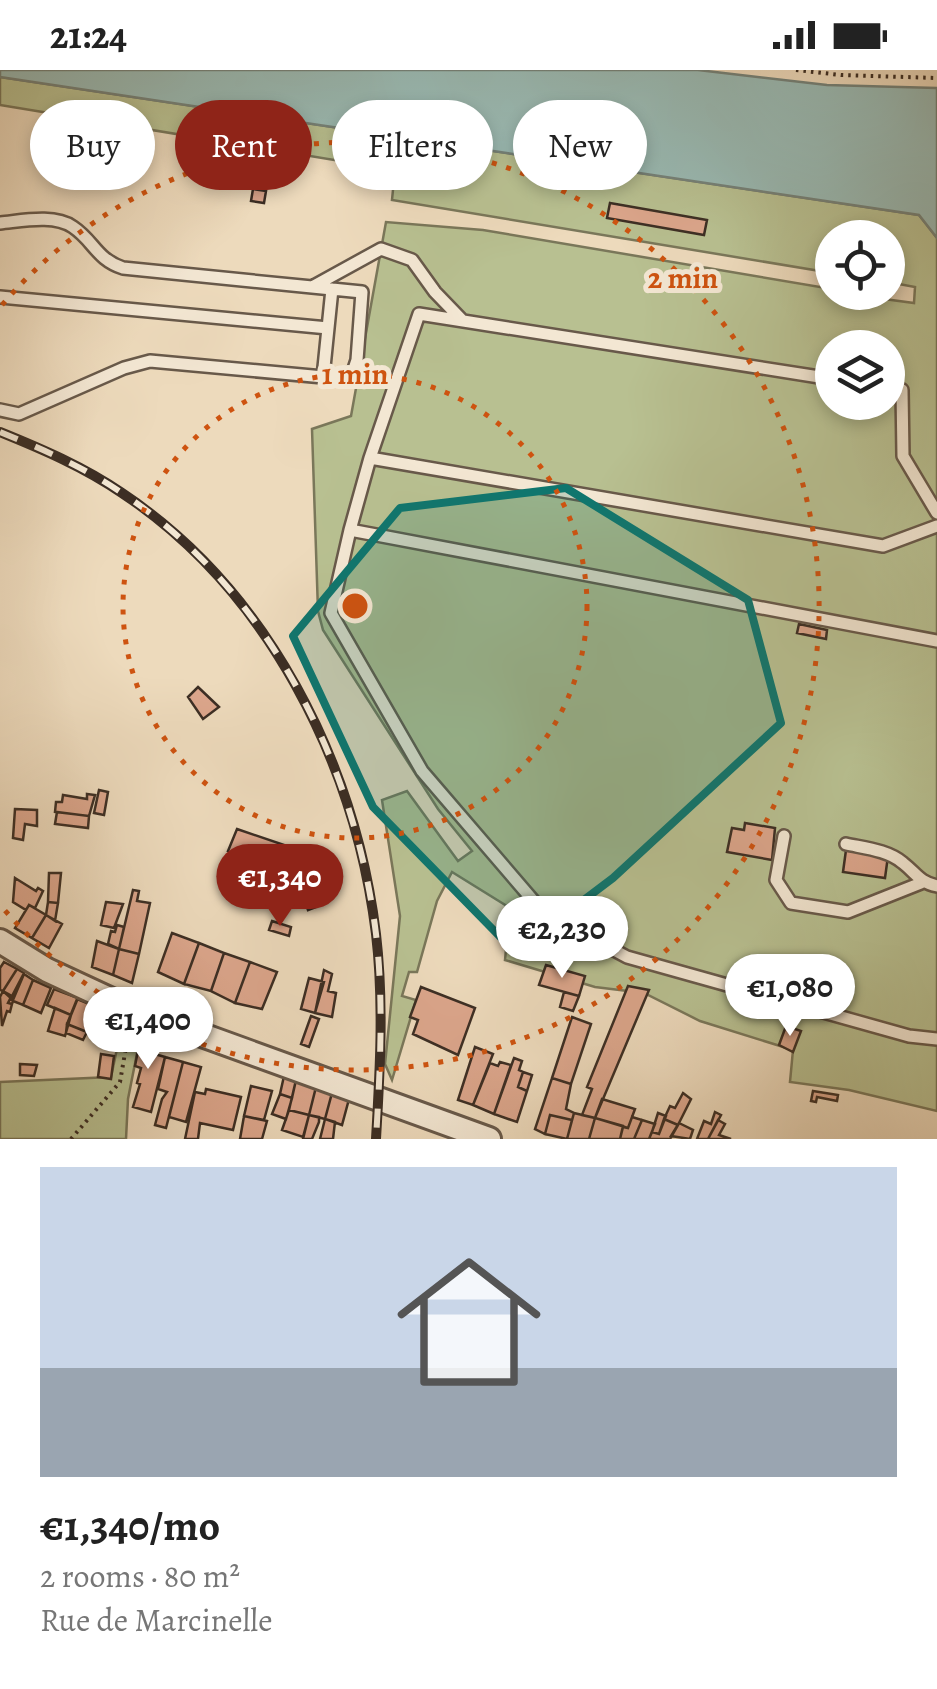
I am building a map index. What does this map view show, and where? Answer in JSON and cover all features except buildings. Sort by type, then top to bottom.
[{"type":"street","points":[[0,941],[47,970],[132,1010],[489,1139]]},
{"type":"lane","points":[[0,222],[60,221],[75,228],[100,257],[123,268],[362,292],[358,360],[352,375],[345,379],[150,361],[124,368],[18,414],[0,410]]},
{"type":"lane","points":[[312,287],[382,249],[412,260],[462,320]]},
{"type":"lane","points":[[324,377],[332,289]]},
{"type":"lane","points":[[0,297],[328,328]]},
{"type":"lane","points":[[815,376],[419,314],[370,458],[331,613],[422,771],[543,912],[627,957],[910,1036],[937,1039]]},
{"type":"lane","points":[[902,420],[903,456],[937,513]]},
{"type":"lane","points":[[370,458],[883,546],[937,526]]},
{"type":"lane","points":[[350,530],[937,642]]},
{"type":"lane","points":[[784,836],[776,880],[790,904],[848,912],[922,883],[937,886]]},
{"type":"lane","points":[[846,844],[883,852],[902,861],[922,883]]},
{"type":"path","points":[[796,70],[841,76],[937,78]]},
{"type":"path","points":[[71,1139],[120,1082],[132,1010]]},
{"type":"highlighted area","points":[[566,488],[748,600],[781,723],[613,878],[515,952],[373,807],[293,636],[400,508]]},
{"type":"green space","points":[[0,77],[153,100],[30,100],[30,110],[0,105]]},
{"type":"green space","points":[[155,100],[175,103],[175,134],[155,131]]},
{"type":"green space","points":[[312,124],[332,127],[332,160],[312,156]]},
{"type":"green space","points":[[493,151],[513,154],[513,190],[647,190],[647,174],[919,215],[937,238],[937,1111],[849,1090],[790,1082],[793,1050],[700,1021],[644,993],[595,987],[505,960],[510,908],[452,872],[437,901],[417,972],[409,972],[402,996],[416,1000],[392,1080],[385,1064],[400,916],[382,800],[407,791],[458,861],[472,851],[438,809],[323,630],[318,611],[312,429],[351,416],[386,222],[483,230],[815,286],[815,310],[905,310],[905,302],[914,303],[915,287],[905,285],[905,220],[815,220],[815,270],[392,200],[393,190],[493,190]]},
{"type":"green space","points":[[124,1016],[143,1023],[128,1099],[126,1139],[0,1139],[0,1082],[111,1077]]},
{"type":"water","points":[[0,70],[698,70],[827,85],[937,88],[937,238],[919,215],[647,174],[647,100],[513,100],[513,154],[493,151],[493,100],[332,100],[332,127],[312,124],[312,100],[175,100],[175,103],[0,77]]},
{"type":"railway","points":[[0,432],[93,475],[174,533],[220,579],[261,630],[296,686],[325,745],[348,807],[365,870],[380,985],[376,1139]]}]
